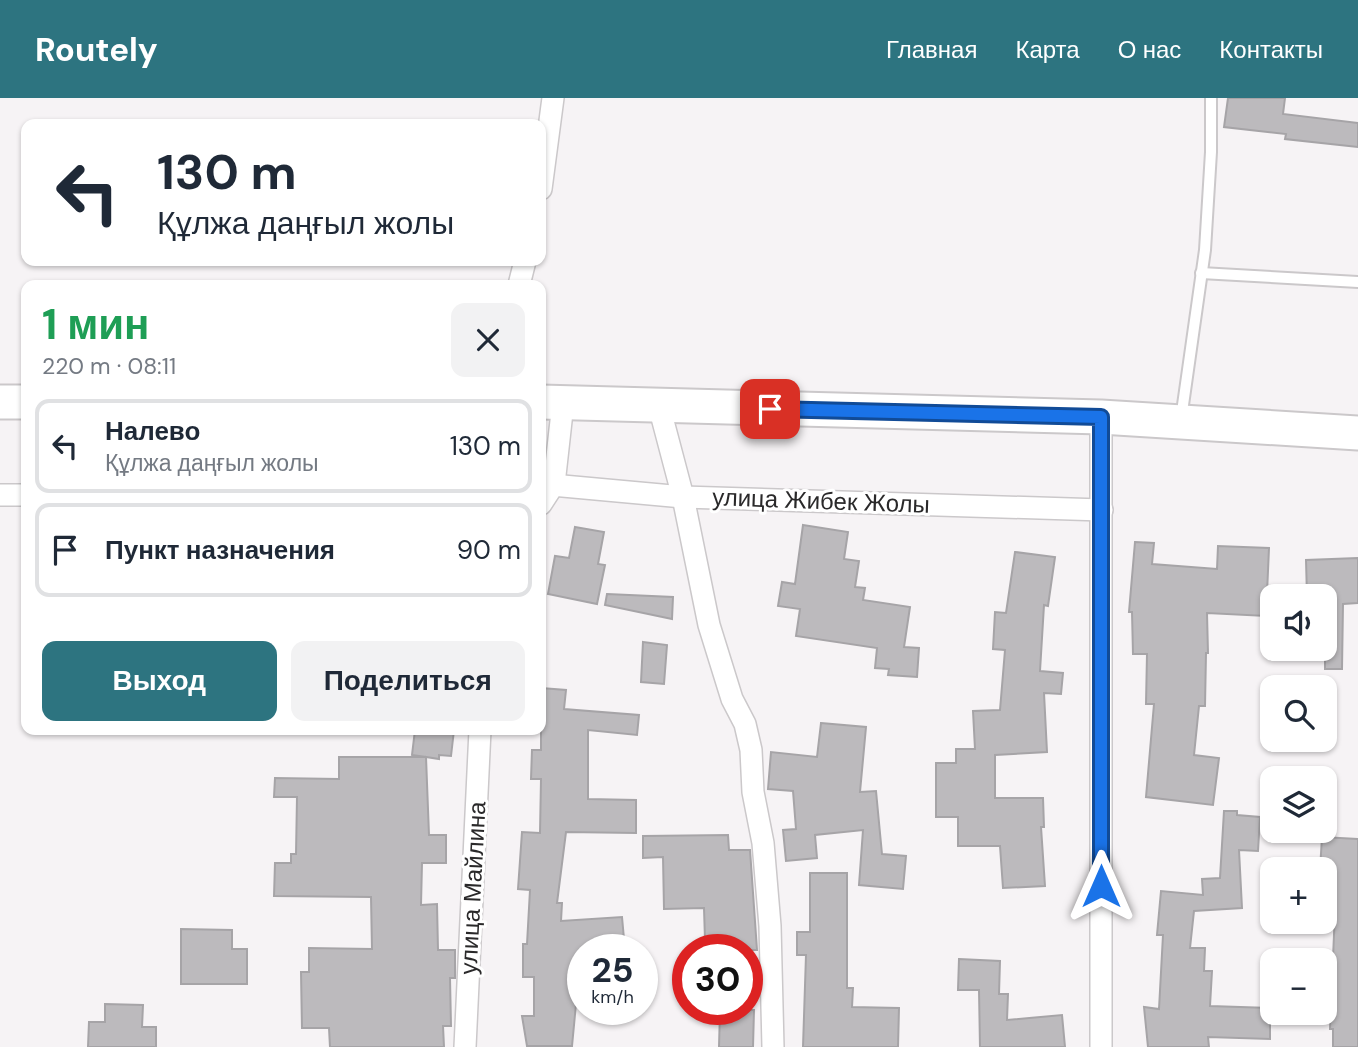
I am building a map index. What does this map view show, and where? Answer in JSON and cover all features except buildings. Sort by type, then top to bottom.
[{"type":"main road","points":[[0,402],[21,402]]},
{"type":"main road","points":[[552,402],[1101,417],[1358,433]]},
{"type":"street","points":[[546,151],[553,98]]},
{"type":"street","points":[[547,484],[552,402]]},
{"type":"street","points":[[659,406],[683,497],[709,625],[729,689],[746,724],[751,750],[753,792],[763,843],[770,926],[773,1047]]},
{"type":"street","points":[[1101,417],[1101,1047]]},
{"type":"street","name":"улица Жибек Жолы","points":[[547,484],[683,497],[1102,510]]},
{"type":"street","points":[[0,495],[21,495]]},
{"type":"street","name":"улица Майлина","points":[[465,1047],[480,735]]},
{"type":"lane","points":[[1181,422],[1205,250],[1211,152],[1211,98]]},
{"type":"lane","points":[[1201,273],[1358,282]]},
{"type":"route","points":[[770,409],[1101,417],[1101,886]]}]
